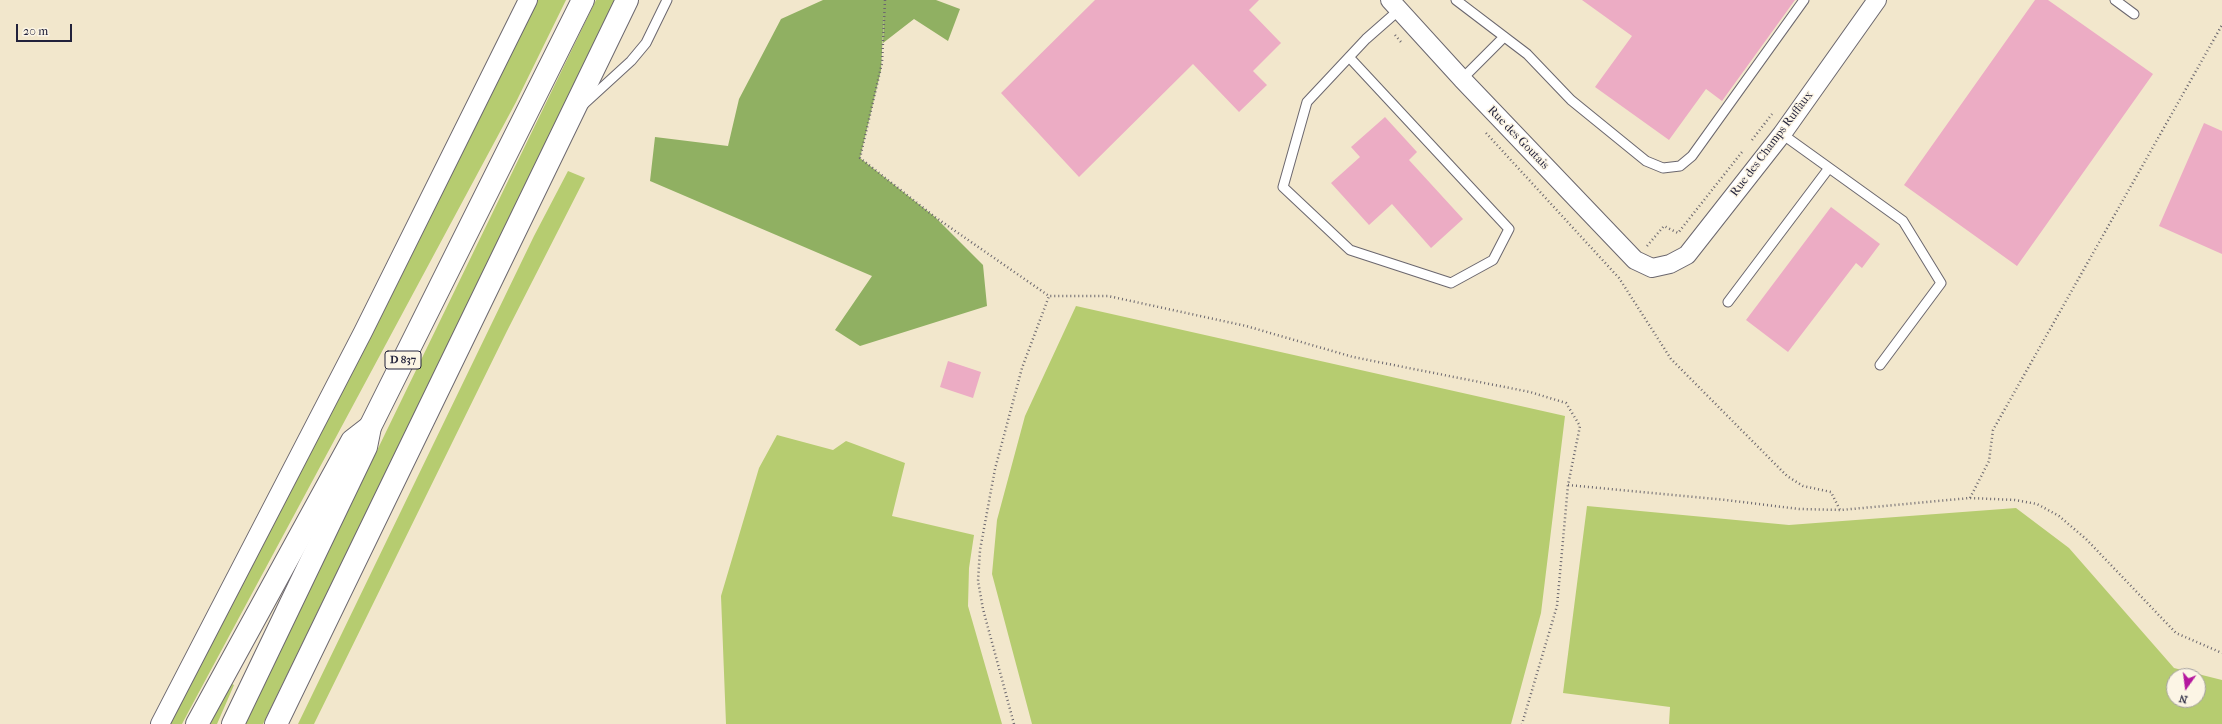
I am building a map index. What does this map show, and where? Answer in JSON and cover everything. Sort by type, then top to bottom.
[{"type":"main road","name":"D 837","points":[[233,724],[366,447],[370,427],[583,0]]},
{"type":"main road","points":[[276,724],[627,0]]},
{"type":"main road","points":[[198,724],[352,441],[370,427]]},
{"type":"street","points":[[160,724],[363,332],[528,0]]},
{"type":"street","name":"Rue des Champs Ruffaux","points":[[1652,268],[1670,264],[1687,255],[1782,134],[1877,0]]},
{"type":"street","name":"Rue des Goutais","points":[[1395,5],[1462,79],[1635,260],[1652,268]]},
{"type":"lane","points":[[571,116],[605,86],[646,43],[667,0]]},
{"type":"lane","points":[[1456,0],[1527,54],[1571,100],[1588,114],[1646,161],[1663,168],[1680,166],[1692,156],[1804,0]]},
{"type":"lane","points":[[2115,0],[2134,14]]},
{"type":"lane","points":[[1349,57],[1509,229],[1493,260],[1451,283],[1350,250],[1283,187],[1307,102],[1395,5]]},
{"type":"lane","points":[[1462,79],[1504,37]]},
{"type":"lane","points":[[1782,134],[1903,221],[1941,283],[1880,365]]},
{"type":"lane","points":[[1728,302],[1829,168]]},
{"type":"path","points":[[885,0],[882,63],[860,158],[935,217],[1049,296],[1108,296],[1246,326],[1353,358],[1530,392],[1566,403],[1580,426],[1568,486],[1557,606],[1522,724]]},
{"type":"path","points":[[1970,498],[1989,462],[1993,430],[2189,86],[2222,25]]},
{"type":"path","points":[[1395,35],[1404,46]]},
{"type":"path","points":[[1748,145],[1775,109]]},
{"type":"path","points":[[1483,130],[1618,278],[1671,359],[1787,476],[1803,486],[1831,492],[1841,510]]},
{"type":"path","points":[[1618,278],[1664,226],[1678,233],[1743,151]]},
{"type":"path","points":[[1014,724],[983,609],[978,581],[980,550],[999,454],[1022,368],[1049,296]]},
{"type":"path","points":[[1568,486],[1726,500],[1799,509],[1841,510],[1970,498],[2015,500],[2037,504],[2059,516],[2086,539],[2176,633],[2222,653]]},
{"type":"green space","points":[[537,0],[566,0],[516,102],[182,724],[166,724],[420,235]]},
{"type":"green space","points":[[596,0],[616,0],[263,724],[244,724]]},
{"type":"green space","points":[[823,0],[936,0],[960,9],[948,41],[914,19],[883,43],[884,13],[881,70],[860,158],[935,217],[983,265],[987,306],[860,346],[835,330],[872,276],[650,181],[655,137],[728,146],[739,99],[781,19]]},
{"type":"green space","points":[[568,171],[585,178],[507,331],[314,724],[298,724],[534,236]]},
{"type":"green space","points":[[1076,306],[1565,416],[1541,613],[1511,724],[1032,724],[992,574],[997,520],[1025,416]]},
{"type":"green space","points":[[777,435],[833,450],[846,441],[905,463],[892,516],[974,535],[969,568],[968,606],[1002,724],[726,724],[721,596],[759,468]]},
{"type":"green space","points":[[1587,506],[1789,525],[2016,508],[2069,548],[2174,668],[2166,668],[2166,708],[2206,708],[2206,676],[2222,680],[2222,724],[1669,724],[1670,707],[1563,693]]},
{"type":"green space","points":[[232,684],[234,685],[217,724],[208,724]]},
{"type":"building","points":[[1095,0],[1259,0],[1249,10],[1281,43],[1253,71],[1267,85],[1239,112],[1193,64],[1079,177],[1001,93]]},
{"type":"building","points":[[1582,0],[1795,0],[1722,101],[1706,89],[1669,140],[1595,87],[1632,36]]},
{"type":"building","points":[[2035,0],[2048,0],[2153,74],[2017,266],[1904,185]]},
{"type":"building","points":[[1385,117],[1417,152],[1409,160],[1463,219],[1431,248],[1392,204],[1369,225],[1331,183],[1360,157],[1351,147]]},
{"type":"building","points":[[2204,123],[2222,131],[2222,254],[2159,226]]},
{"type":"building","points":[[1831,207],[1880,244],[1862,268],[1856,263],[1788,352],[1746,320]]},
{"type":"building","points":[[948,361],[981,372],[973,398],[940,387]]}]
